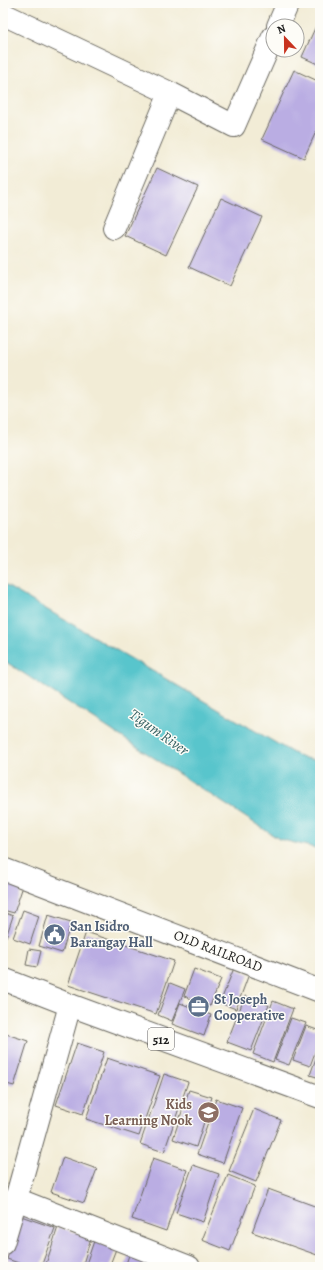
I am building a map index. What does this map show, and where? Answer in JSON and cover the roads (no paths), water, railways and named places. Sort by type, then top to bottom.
[{"type":"street","points":[[281,18],[288,3]]},
{"type":"street","points":[[3,14],[170,93],[234,126],[265,55]]},
{"type":"street","points":[[114,228],[170,93]]},
{"type":"street","name":"OLD RAILROAD","points":[[3,869],[320,990]]},
{"type":"street","name":"512","points":[[3,979],[320,1097]]},
{"type":"street","points":[[3,1243],[70,1005]]},
{"type":"street","points":[[16,1199],[189,1267]]},
{"type":"water","name":"Tigum River","points":[[3,584],[300,757],[320,761],[320,849],[279,839],[3,660]]},
{"type":"place","name":"San Isidro Barangay Hall","points":[[55,934]]},
{"type":"place","name":"St Joseph Cooperative","points":[[199,1007]]},
{"type":"place","name":"Kids Learning Nook","points":[[208,1112]]}]
